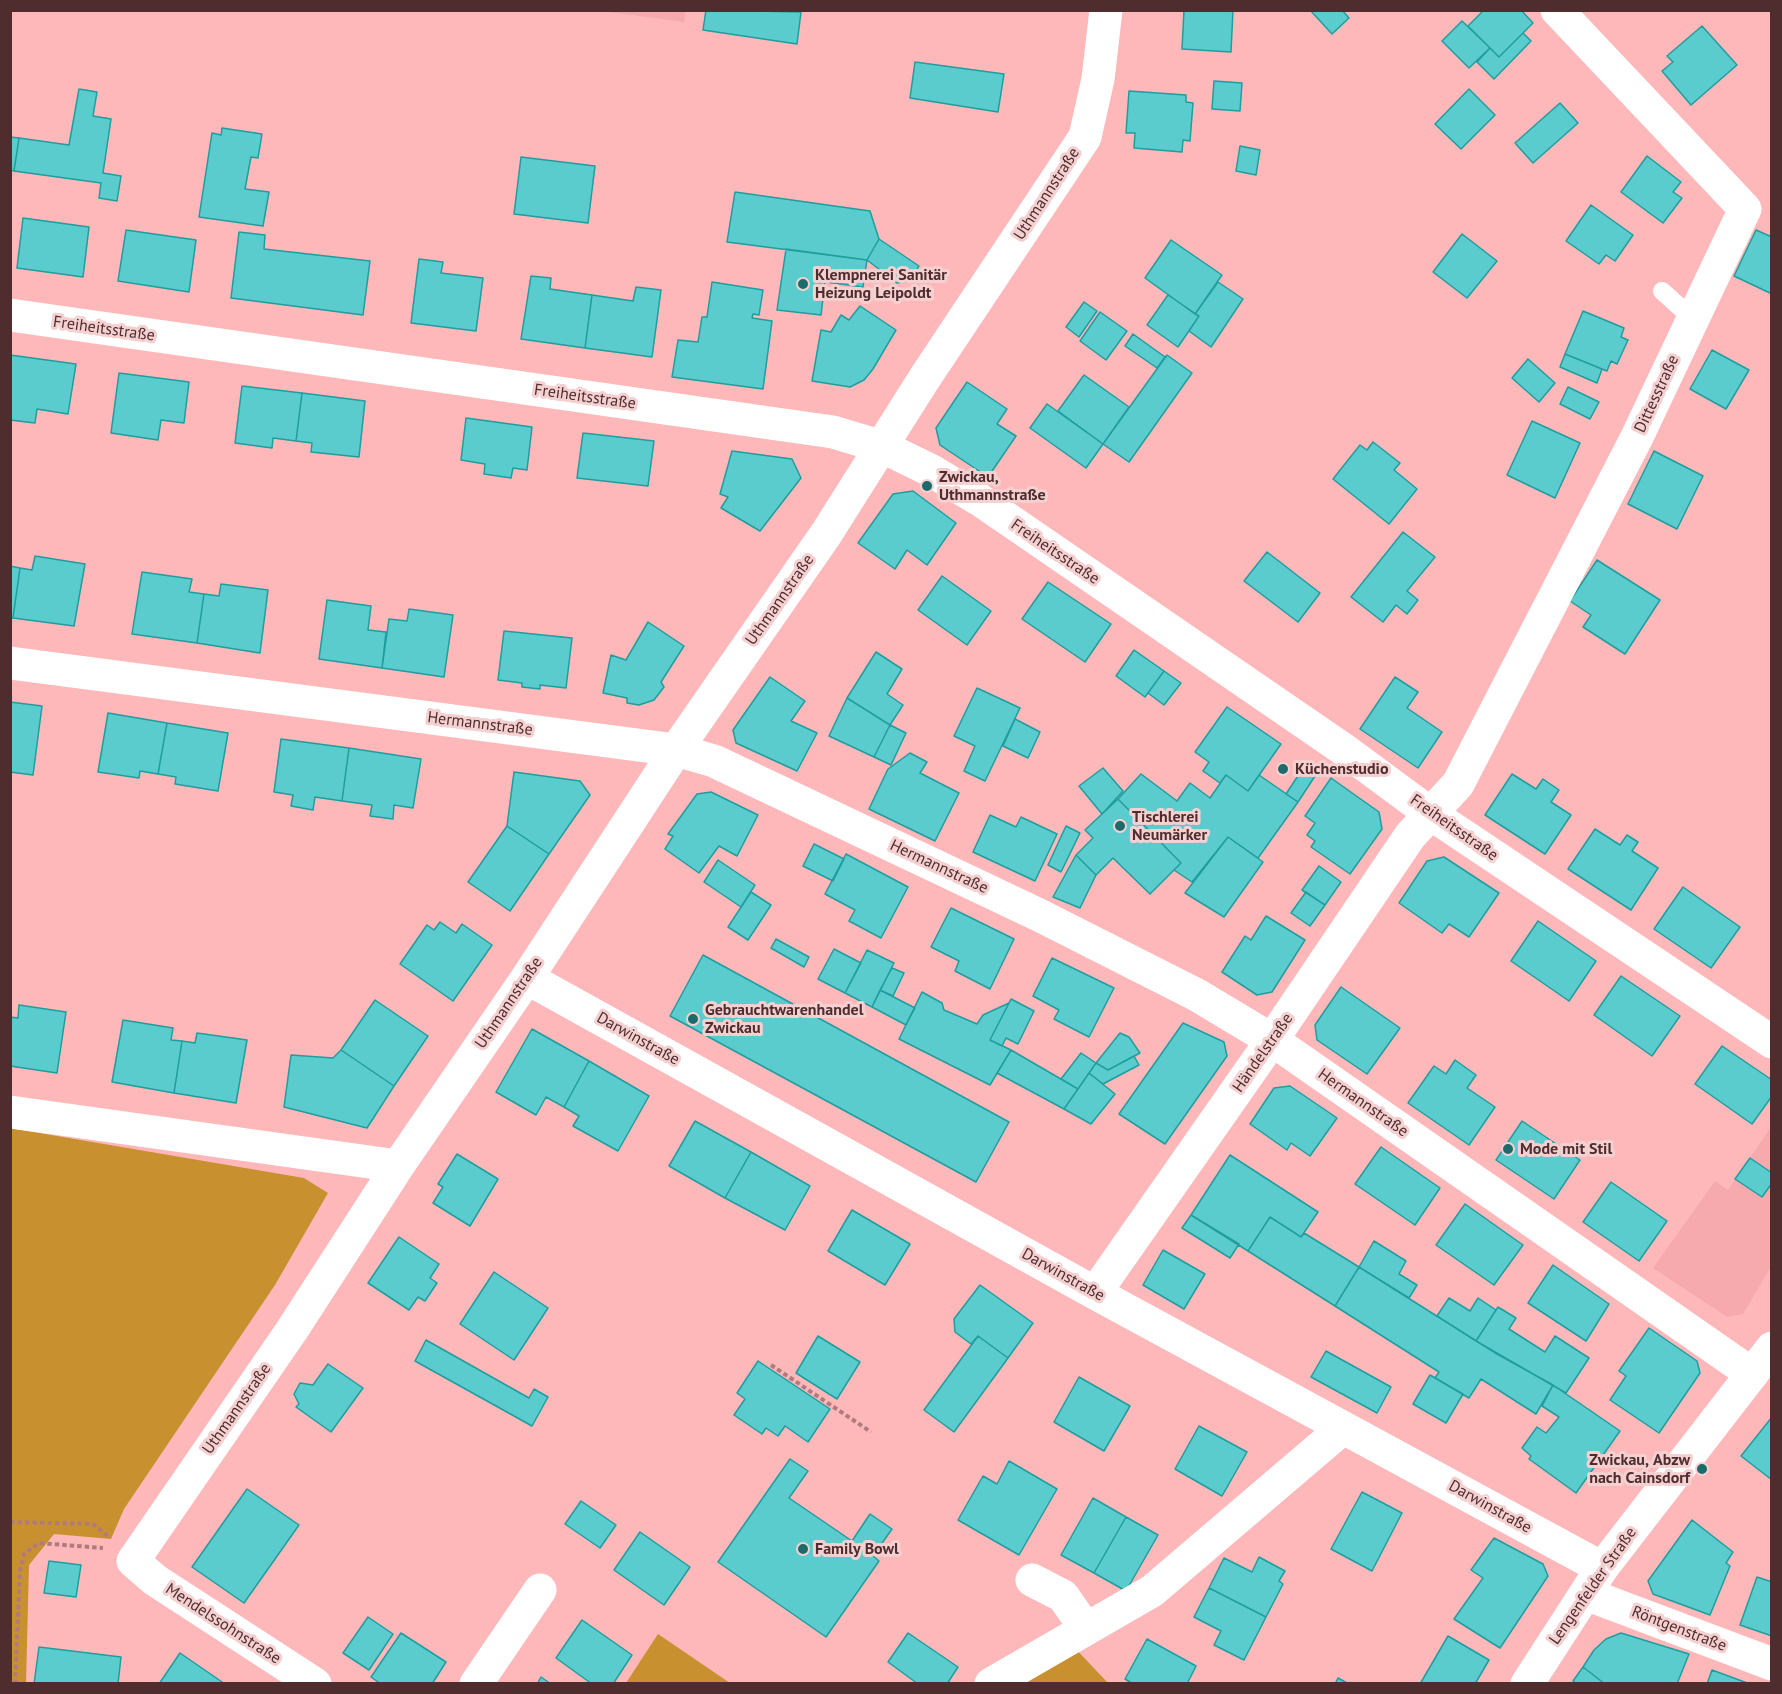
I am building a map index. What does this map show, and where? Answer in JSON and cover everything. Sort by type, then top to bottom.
[{"type":"street","name":"Uthmannstraße","points":[[124,1555],[285,1340],[398,1166],[527,978],[676,750],[883,447],[924,379],[1085,137],[1098,79],[1106,10]]},
{"type":"street","name":"Dittesstraße","points":[[1431,814],[1458,783],[1531,645],[1637,437],[1745,209],[1557,10]]},
{"type":"street","name":"Freiheitsstraße","points":[[10,315],[833,432],[883,447],[930,470],[987,505],[1343,748],[1431,814],[1772,1042]]},
{"type":"street","name":"Hermannstraße","points":[[10,663],[676,750],[714,762],[1018,904],[1143,966],[1272,1040],[1752,1374]]},
{"type":"street","name":"Händelstraße","points":[[1095,1293],[1272,1040],[1410,836],[1431,814]]},
{"type":"street","name":"Darwinstraße","points":[[527,978],[1343,1428],[1594,1581]]},
{"type":"street","points":[[10,1112],[398,1166]]},
{"type":"street","name":"Lengenfelder Straße","points":[[1527,1683],[1594,1581],[1703,1435],[1772,1348]]},
{"type":"street","points":[[991,1683],[1152,1591],[1343,1428]]},
{"type":"street","name":"Mendelssohnstraße","points":[[124,1555],[155,1580],[315,1683]]},
{"type":"street","points":[[1032,1580],[1063,1596],[1086,1629]]},
{"type":"street","name":"Röntgenstraße","points":[[1594,1581],[1772,1664]]},
{"type":"street","points":[[476,1683],[540,1590]]},
{"type":"lane","points":[[1662,291],[1692,318]]},
{"type":"path","points":[[771,1365],[871,1432]]},
{"type":"path","points":[[10,1522],[93,1524],[111,1539],[124,1555]]},
{"type":"path","points":[[15,1683],[20,1570],[24,1554],[39,1543],[124,1555]]},
{"type":"shaded area","points":[[602,11],[686,11],[684,22]]},
{"type":"shaded area","points":[[1771,1127],[1771,1267],[1743,1314],[1727,1317],[1653,1268],[1715,1181],[1728,1190]]},
{"type":"shaded area","points":[[10,1128],[304,1178],[328,1193],[275,1285],[124,1509],[111,1539],[54,1534],[29,1565],[26,1684],[10,1683]]},
{"type":"shaded area","points":[[658,1634],[730,1683],[626,1683]]},
{"type":"shaded area","points":[[1073,1646],[1108,1683],[1028,1683],[1022,1675]]},
{"type":"building","points":[[706,10],[801,12],[797,44],[703,30]]},
{"type":"building","points":[[1184,10],[1233,10],[1231,52],[1182,49]]},
{"type":"building","points":[[1310,10],[1342,10],[1349,18],[1332,34]]},
{"type":"building","points":[[1484,10],[1521,10],[1533,23],[1499,57],[1468,26]]},
{"type":"building","points":[[1462,21],[1490,48],[1469,68],[1442,41]]},
{"type":"building","points":[[1702,26],[1737,65],[1691,105],[1662,71],[1673,62],[1667,56]]},
{"type":"building","points":[[1523,33],[1531,41],[1494,79],[1477,62],[1490,48],[1499,57]]},
{"type":"building","points":[[915,62],[1004,74],[998,112],[910,98]]},
{"type":"building","points":[[1214,81],[1242,83],[1240,111],[1212,109]]},
{"type":"building","points":[[79,89],[97,92],[93,116],[111,119],[103,173],[121,176],[117,201],[99,198],[101,183],[14,171],[19,138],[69,145]]},
{"type":"building","points":[[1469,89],[1495,115],[1461,149],[1435,124]]},
{"type":"building","points":[[1129,91],[1186,95],[1186,102],[1193,103],[1190,141],[1183,140],[1182,152],[1134,148],[1135,133],[1126,133]]},
{"type":"building","points":[[1560,103],[1578,123],[1533,163],[1515,143]]},
{"type":"building","points":[[222,128],[262,134],[258,158],[251,157],[245,189],[269,192],[263,226],[199,217],[212,133],[221,135]]},
{"type":"building","points":[[10,137],[19,138],[14,171],[10,170]]},
{"type":"building","points":[[1240,146],[1260,150],[1256,175],[1236,171]]},
{"type":"building","points":[[1647,156],[1681,182],[1673,192],[1682,198],[1663,223],[1621,192]]},
{"type":"building","points":[[521,157],[595,166],[588,223],[514,214]]},
{"type":"building","points":[[735,192],[870,211],[879,239],[867,260],[727,242]]},
{"type":"building","points":[[1591,205],[1633,235],[1615,261],[1606,255],[1599,264],[1566,241]]},
{"type":"building","points":[[23,218],[89,227],[83,277],[17,268]]},
{"type":"building","points":[[126,230],[196,240],[189,292],[118,281]]},
{"type":"building","points":[[1756,230],[1772,237],[1772,294],[1734,276]]},
{"type":"building","points":[[239,232],[265,235],[264,249],[370,261],[363,315],[231,298]]},
{"type":"building","points":[[1462,234],[1497,261],[1467,298],[1433,272]]},
{"type":"building","points":[[879,239],[919,266],[909,281],[897,283],[867,260]]},
{"type":"building","points":[[1171,240],[1222,275],[1195,314],[1145,278]]},
{"type":"building","name":"Klempnerei Sanitär Heizung Leipoldt","points":[[786,249],[867,260],[863,287],[825,282],[821,315],[777,310]]},
{"type":"building","points":[[419,259],[443,262],[441,273],[483,278],[476,331],[411,323]]},
{"type":"building","points":[[531,276],[551,278],[550,289],[592,295],[585,348],[521,339]]},
{"type":"building","points":[[712,282],[763,290],[759,315],[753,314],[752,318],[772,321],[763,389],[672,377],[678,340],[698,342],[702,317],[707,317]]},
{"type":"building","points":[[1218,282],[1243,299],[1211,347],[1189,331],[1199,316],[1195,314]]},
{"type":"building","points":[[636,287],[661,290],[652,357],[585,348],[592,295],[633,301]]},
{"type":"building","points":[[1168,295],[1199,316],[1178,347],[1147,325]]},
{"type":"building","points":[[1084,302],[1097,311],[1079,337],[1066,327]]},
{"type":"building","points":[[860,306],[896,330],[873,369],[864,380],[850,387],[812,381],[821,330],[831,332],[841,315],[849,320]]},
{"type":"building","points":[[1583,311],[1624,328],[1621,337],[1628,340],[1617,364],[1611,361],[1607,371],[1565,354]]},
{"type":"building","points":[[1100,312],[1127,331],[1106,360],[1080,341]]},
{"type":"building","points":[[1133,334],[1165,357],[1157,368],[1125,346]]},
{"type":"building","points":[[1712,350],[1749,370],[1726,409],[1690,389]]},
{"type":"building","points":[[1565,354],[1602,369],[1597,383],[1560,367]]},
{"type":"building","points":[[10,355],[76,364],[68,414],[37,409],[35,423],[10,420]]},
{"type":"building","points":[[1167,355],[1192,373],[1129,462],[1103,444]]},
{"type":"building","points":[[1528,359],[1555,383],[1539,402],[1512,378]]},
{"type":"building","points":[[119,373],[189,382],[184,423],[161,420],[158,440],[111,433]]},
{"type":"building","points":[[1084,375],[1129,407],[1103,444],[1058,411]]},
{"type":"building","points":[[967,382],[1007,409],[997,424],[1016,436],[988,477],[940,445],[936,428]]},
{"type":"building","points":[[242,386],[302,393],[296,441],[273,438],[272,448],[235,443]]},
{"type":"building","points":[[1568,387],[1599,402],[1590,419],[1560,404]]},
{"type":"building","points":[[302,393],[365,401],[359,457],[311,452],[312,443],[296,441]]},
{"type":"building","points":[[1047,404],[1103,444],[1086,468],[1030,428]]},
{"type":"building","points":[[466,418],[532,427],[527,470],[513,468],[511,478],[484,474],[485,464],[461,460]]},
{"type":"building","points":[[1532,421],[1580,443],[1555,498],[1507,475]]},
{"type":"building","points":[[583,433],[654,441],[648,486],[577,478]]},
{"type":"building","points":[[1373,442],[1400,463],[1394,470],[1417,489],[1389,524],[1333,479],[1360,445],[1367,450]]},
{"type":"building","points":[[732,451],[792,459],[801,478],[760,531],[721,508],[728,497],[720,494]]},
{"type":"building","points":[[1654,451],[1703,476],[1677,529],[1628,504]]},
{"type":"building","points":[[913,491],[956,523],[927,565],[907,550],[895,569],[858,543],[893,494]]},
{"type":"building","points":[[1403,532],[1435,557],[1407,591],[1418,600],[1407,614],[1396,605],[1383,622],[1351,597]]},
{"type":"building","points":[[1267,552],[1320,593],[1298,622],[1244,581]]},
{"type":"building","points":[[35,556],[85,564],[74,626],[13,618],[20,568],[32,570]]},
{"type":"building","points":[[1597,560],[1660,600],[1625,654],[1583,627],[1591,615],[1570,601]]},
{"type":"building","points":[[10,566],[20,568],[13,618],[10,618]]},
{"type":"building","points":[[142,572],[192,579],[189,592],[204,594],[197,643],[132,634]]},
{"type":"building","points":[[942,576],[991,611],[967,645],[918,610]]},
{"type":"building","points":[[1048,582],[1111,624],[1085,662],[1022,619]]},
{"type":"building","points":[[221,584],[268,590],[260,653],[197,643],[204,594],[219,596]]},
{"type":"building","points":[[327,600],[371,606],[368,630],[386,632],[382,668],[319,659]]},
{"type":"building","points":[[409,609],[453,615],[444,677],[382,668],[389,619],[407,621]]},
{"type":"building","points":[[648,622],[684,646],[661,682],[664,687],[654,700],[639,705],[627,703],[627,698],[603,693],[611,655],[626,660]]},
{"type":"building","points":[[504,631],[572,638],[566,688],[540,685],[540,689],[522,687],[522,683],[498,680]]},
{"type":"building","points":[[1134,650],[1164,671],[1145,697],[1116,676]]},
{"type":"building","points":[[876,652],[902,669],[887,694],[903,705],[890,725],[847,698]]},
{"type":"building","points":[[1164,671],[1181,683],[1164,705],[1148,693]]},
{"type":"building","points":[[770,677],[805,701],[791,721],[817,733],[797,771],[736,743],[733,730]]},
{"type":"building","points":[[1395,677],[1418,692],[1407,708],[1442,732],[1418,768],[1360,729]]},
{"type":"building","points":[[977,688],[1020,708],[985,781],[964,771],[975,746],[954,736]]},
{"type":"building","points":[[847,698],[890,725],[874,757],[829,736]]},
{"type":"building","points":[[10,702],[42,706],[33,775],[10,772]]},
{"type":"building","points":[[1227,707],[1281,744],[1248,791],[1226,775],[1220,783],[1203,771],[1209,762],[1195,752]]},
{"type":"building","points":[[108,713],[167,723],[158,774],[140,771],[139,778],[98,772]]},
{"type":"building","points":[[1015,719],[1040,732],[1028,758],[1003,746]]},
{"type":"building","points":[[167,723],[228,733],[218,791],[175,784],[176,777],[158,774]]},
{"type":"building","points":[[890,725],[906,733],[891,765],[874,757]]},
{"type":"building","points":[[281,739],[349,748],[342,801],[315,797],[313,810],[291,806],[293,795],[274,792]]},
{"type":"building","points":[[349,748],[421,759],[413,808],[394,805],[393,819],[370,816],[372,805],[342,801]]},
{"type":"building","points":[[910,753],[927,762],[920,773],[959,793],[935,841],[869,809],[888,769]]},
{"type":"building","points":[[1307,762],[1319,770],[1298,802],[1286,794]]},
{"type":"building","points":[[1103,768],[1123,791],[1102,814],[1079,786]]},
{"type":"building","points":[[514,772],[580,781],[590,795],[549,854],[507,826]]},
{"type":"building","points":[[1141,774],[1177,801],[1190,783],[1210,798],[1226,775],[1248,791],[1259,775],[1298,802],[1258,858],[1228,837],[1192,882],[1174,870],[1181,863],[1118,799]]},
{"type":"building","points":[[1512,774],[1536,789],[1543,779],[1559,790],[1551,802],[1571,815],[1545,854],[1485,815]]},
{"type":"building","points":[[1331,778],[1379,812],[1382,829],[1350,874],[1311,847],[1315,841],[1307,835],[1315,823],[1305,816]]},
{"type":"building","points":[[711,792],[758,815],[737,856],[719,846],[699,873],[665,849],[673,836],[668,834],[697,794]]},
{"type":"building","points":[[1118,799],[1181,863],[1150,894],[1113,858],[1096,875],[1076,855],[1093,838],[1085,830]]},
{"type":"building","points":[[990,815],[1016,827],[1021,817],[1057,834],[1035,881],[973,852]]},
{"type":"building","points":[[507,826],[549,854],[510,911],[468,882]]},
{"type":"building","points":[[1066,826],[1080,833],[1061,872],[1048,865]]},
{"type":"building","points":[[1595,829],[1620,845],[1627,835],[1638,842],[1632,851],[1658,868],[1631,910],[1568,869]]},
{"type":"building","points":[[1228,837],[1263,862],[1224,917],[1185,893]]},
{"type":"building","points":[[814,844],[844,859],[833,881],[803,866]]},
{"type":"building","points":[[846,854],[908,887],[881,938],[849,921],[855,910],[825,894]]},
{"type":"building","points":[[1076,855],[1096,875],[1080,908],[1053,897]]},
{"type":"building","points":[[1444,857],[1499,893],[1469,937],[1449,924],[1442,933],[1399,903],[1427,861]]},
{"type":"building","points":[[718,860],[755,885],[741,907],[704,882]]},
{"type":"building","points":[[1319,866],[1341,882],[1325,905],[1302,890]]},
{"type":"building","points":[[1683,887],[1740,927],[1711,968],[1654,929]]},
{"type":"building","points":[[751,892],[771,905],[748,940],[728,927]]},
{"type":"building","points":[[1306,892],[1325,905],[1310,926],[1291,913]]},
{"type":"building","points":[[951,908],[1014,939],[990,989],[955,971],[959,961],[931,947]]},
{"type":"building","points":[[1266,916],[1305,940],[1272,992],[1257,995],[1222,972],[1245,936],[1251,940]]},
{"type":"building","points":[[1538,921],[1596,961],[1569,1001],[1511,961]]},
{"type":"building","points":[[440,922],[456,933],[462,924],[492,945],[453,1001],[400,964],[427,925],[434,930]]},
{"type":"building","points":[[776,939],[809,957],[804,967],[771,948]]},
{"type":"building","points":[[834,949],[861,963],[845,993],[818,979]]},
{"type":"building","points":[[867,950],[894,963],[872,1007],[845,993]]},
{"type":"building","points":[[703,955],[1009,1122],[976,1182],[670,1016]]},
{"type":"building","points":[[1052,958],[1114,988],[1089,1037],[1054,1019],[1059,1010],[1033,996]]},
{"type":"building","points":[[892,968],[904,973],[893,996],[880,990]]},
{"type":"building","points":[[1621,976],[1680,1016],[1652,1056],[1594,1015]]},
{"type":"building","points":[[1341,987],[1400,1028],[1367,1074],[1317,1040],[1315,1025]]},
{"type":"building","points":[[880,990],[915,1008],[906,1025],[872,1007]]},
{"type":"building","points":[[922,992],[942,1003],[944,1010],[977,1024],[983,1015],[1009,1003],[990,1040],[1011,1050],[990,1085],[899,1039]]},
{"type":"building","points":[[1011,999],[1034,1011],[1018,1044],[1006,1038],[1002,1046],[990,1040]]},
{"type":"building","points":[[375,1000],[428,1036],[394,1086],[341,1050]]},
{"type":"building","points":[[19,1005],[66,1012],[57,1073],[10,1066],[10,1017],[18,1018]]},
{"type":"building","points":[[123,1020],[173,1028],[171,1040],[182,1041],[174,1093],[112,1082]]},
{"type":"building","points":[[1183,1023],[1224,1042],[1227,1056],[1165,1144],[1119,1114]]},
{"type":"building","points":[[532,1029],[589,1061],[564,1107],[546,1097],[536,1115],[496,1092]]},
{"type":"building","points":[[197,1033],[247,1040],[236,1103],[174,1093],[182,1041],[195,1043]]},
{"type":"building","points":[[1120,1033],[1129,1037],[1140,1053],[1108,1070],[1096,1063]]},
{"type":"building","points":[[1722,1046],[1772,1080],[1772,1096],[1752,1124],[1695,1084]]},
{"type":"building","points":[[341,1050],[394,1086],[367,1128],[284,1107],[291,1055],[333,1058]]},
{"type":"building","points":[[1011,1050],[1078,1089],[1064,1109],[997,1073]]},
{"type":"building","points":[[1081,1053],[1096,1063],[1078,1089],[1061,1079]]},
{"type":"building","points":[[1134,1056],[1139,1065],[1103,1084],[1089,1073],[1096,1063],[1108,1070]]},
{"type":"building","points":[[1455,1060],[1476,1075],[1467,1088],[1495,1107],[1469,1145],[1408,1103],[1434,1066],[1446,1074]]},
{"type":"building","points":[[589,1061],[649,1096],[618,1151],[573,1126],[579,1116],[564,1107]]},
{"type":"building","points":[[1089,1073],[1115,1094],[1091,1124],[1064,1109]]},
{"type":"building","points":[[1290,1086],[1337,1118],[1310,1156],[1291,1143],[1287,1150],[1250,1124],[1274,1088]]},
{"type":"building","points":[[695,1121],[751,1152],[725,1198],[669,1166]]},
{"type":"building","points":[[1522,1121],[1580,1160],[1554,1199],[1496,1160]]},
{"type":"building","points":[[1381,1147],[1440,1188],[1415,1225],[1355,1184]]},
{"type":"building","points":[[751,1152],[810,1186],[785,1230],[725,1198]]},
{"type":"building","points":[[457,1154],[498,1179],[470,1226],[433,1203],[443,1187],[438,1184]]},
{"type":"building","points":[[1230,1155],[1318,1212],[1301,1237],[1270,1217],[1248,1251],[1191,1215]]},
{"type":"building","points":[[1750,1158],[1772,1173],[1772,1183],[1762,1197],[1735,1179]]},
{"type":"building","points":[[1611,1182],[1667,1221],[1639,1261],[1583,1222]]},
{"type":"building","points":[[1465,1204],[1523,1245],[1494,1285],[1436,1245]]},
{"type":"building","points":[[852,1210],[910,1244],[885,1285],[828,1251]]},
{"type":"building","points":[[1191,1215],[1239,1244],[1230,1258],[1182,1228]]},
{"type":"building","points":[[1270,1217],[1301,1237],[1304,1233],[1359,1267],[1335,1306],[1248,1251]]},
{"type":"building","points":[[399,1237],[439,1264],[430,1278],[437,1283],[425,1301],[418,1297],[409,1310],[368,1283]]},
{"type":"building","points":[[1374,1241],[1406,1261],[1399,1274],[1417,1285],[1409,1298],[1359,1267]]},
{"type":"building","points":[[1163,1250],[1205,1274],[1184,1309],[1143,1285]]},
{"type":"building","points":[[1553,1265],[1609,1304],[1586,1341],[1528,1303]]},
{"type":"building","points":[[1359,1267],[1497,1354],[1553,1385],[1536,1414],[1481,1379],[1469,1398],[1435,1378],[1439,1372],[1335,1306]]},
{"type":"building","points":[[494,1272],[548,1308],[514,1360],[460,1324]]},
{"type":"building","points":[[980,1285],[1033,1323],[1008,1358],[978,1336],[971,1344],[955,1332],[954,1319]]},
{"type":"building","points":[[1449,1298],[1470,1311],[1478,1298],[1496,1310],[1476,1341],[1437,1316]]},
{"type":"building","points":[[1498,1307],[1516,1318],[1509,1329],[1545,1352],[1555,1336],[1589,1358],[1566,1393],[1476,1341]]},
{"type":"building","points":[[1649,1328],[1697,1361],[1700,1373],[1659,1433],[1610,1400],[1626,1376],[1619,1371]]},
{"type":"building","points":[[818,1336],[860,1362],[837,1399],[796,1373]]},
{"type":"building","points":[[978,1336],[1008,1358],[954,1432],[924,1410]]},
{"type":"building","points":[[426,1340],[529,1398],[534,1389],[548,1397],[532,1426],[415,1361]]},
{"type":"building","points":[[1326,1351],[1391,1387],[1377,1413],[1311,1377]]},
{"type":"building","points":[[758,1361],[830,1409],[808,1442],[785,1426],[778,1436],[766,1428],[762,1434],[734,1415],[745,1399],[737,1393]]},
{"type":"building","points":[[328,1364],[363,1388],[331,1432],[296,1407],[299,1404],[294,1394],[300,1383],[313,1385]]},
{"type":"building","points":[[1430,1375],[1463,1394],[1446,1423],[1413,1404]]},
{"type":"building","points":[[1079,1377],[1130,1406],[1104,1451],[1054,1422]]},
{"type":"building","points":[[1553,1385],[1620,1431],[1576,1493],[1529,1459],[1531,1456],[1522,1448],[1537,1427],[1546,1433],[1559,1417],[1542,1406]]},
{"type":"building","points":[[1772,1417],[1772,1480],[1741,1456]]},
{"type":"building","points":[[1199,1426],[1247,1452],[1222,1496],[1175,1469]]},
{"type":"building","name":"Family Bowl","points":[[790,1459],[808,1471],[789,1498],[852,1541],[870,1514],[892,1529],[873,1556],[879,1561],[826,1637],[718,1562]]},
{"type":"building","points":[[1009,1461],[1057,1489],[1019,1555],[958,1520],[983,1476],[997,1484]]},
{"type":"building","points":[[247,1489],[299,1525],[244,1603],[192,1567]]},
{"type":"building","points":[[1362,1492],[1402,1513],[1372,1571],[1331,1549]]},
{"type":"building","points":[[1093,1498],[1126,1517],[1094,1573],[1061,1555]]},
{"type":"building","points":[[581,1501],[616,1525],[600,1548],[565,1524]]},
{"type":"building","points":[[1126,1517],[1158,1535],[1126,1591],[1094,1573]]},
{"type":"building","points":[[1692,1520],[1733,1552],[1726,1563],[1730,1566],[1710,1615],[1653,1594],[1648,1581]]},
{"type":"building","points":[[640,1532],[690,1567],[664,1605],[614,1570]]},
{"type":"building","points":[[1494,1538],[1543,1564],[1548,1576],[1500,1648],[1454,1619],[1483,1578],[1471,1570]]},
{"type":"building","points":[[1259,1557],[1285,1571],[1279,1581],[1283,1584],[1266,1617],[1209,1588],[1224,1558],[1252,1572]]},
{"type":"building","points":[[49,1561],[81,1565],[76,1597],[44,1593]]},
{"type":"building","points":[[1757,1577],[1772,1582],[1772,1636],[1740,1625]]},
{"type":"building","points":[[1209,1588],[1266,1617],[1244,1660],[1214,1645],[1221,1631],[1194,1617]]},
{"type":"building","points":[[368,1617],[393,1634],[369,1670],[343,1653]]},
{"type":"building","points":[[582,1620],[632,1655],[613,1684],[592,1684],[556,1658]]},
{"type":"building","points":[[401,1633],[446,1662],[432,1684],[381,1684],[371,1677]]},
{"type":"building","points":[[908,1633],[958,1667],[947,1684],[918,1684],[888,1662]]},
{"type":"building","points":[[1621,1633],[1689,1654],[1677,1684],[1605,1684],[1583,1667],[1594,1650],[1606,1639]]},
{"type":"building","points":[[1448,1636],[1489,1660],[1475,1684],[1420,1684]]},
{"type":"building","points":[[1147,1639],[1196,1666],[1187,1684],[1133,1684],[1125,1679]]},
{"type":"building","points":[[39,1647],[121,1657],[118,1684],[34,1684]]},
{"type":"building","points":[[180,1653],[225,1684],[159,1684]]},
{"type":"building","points":[[1583,1667],[1605,1684],[1577,1684],[1573,1681]]},
{"type":"building","points":[[1712,1670],[1750,1684],[1707,1684]]},
{"type":"building","points":[[541,1677],[551,1684],[537,1684]]},
{"type":"building","points":[[1338,1678],[1349,1684],[1335,1684]]},
{"type":"place","name":"Klempnerei Sanitär Heizung Leipoldt","points":[[803,284]]},
{"type":"place","name":"Zwickau, Uthmannstraße","points":[[927,486]]},
{"type":"place","name":"Küchenstudio","points":[[1283,769]]},
{"type":"place","name":"Tischlerei Neumärker","points":[[1120,826]]},
{"type":"place","name":"Gebrauchtwarenhandel Zwickau","points":[[693,1019]]},
{"type":"place","name":"Mode mit Stil","points":[[1508,1149]]},
{"type":"place","name":"Zwickau, Abzw nach Cainsdorf","points":[[1702,1469]]},
{"type":"place","name":"Family Bowl","points":[[803,1549]]}]
